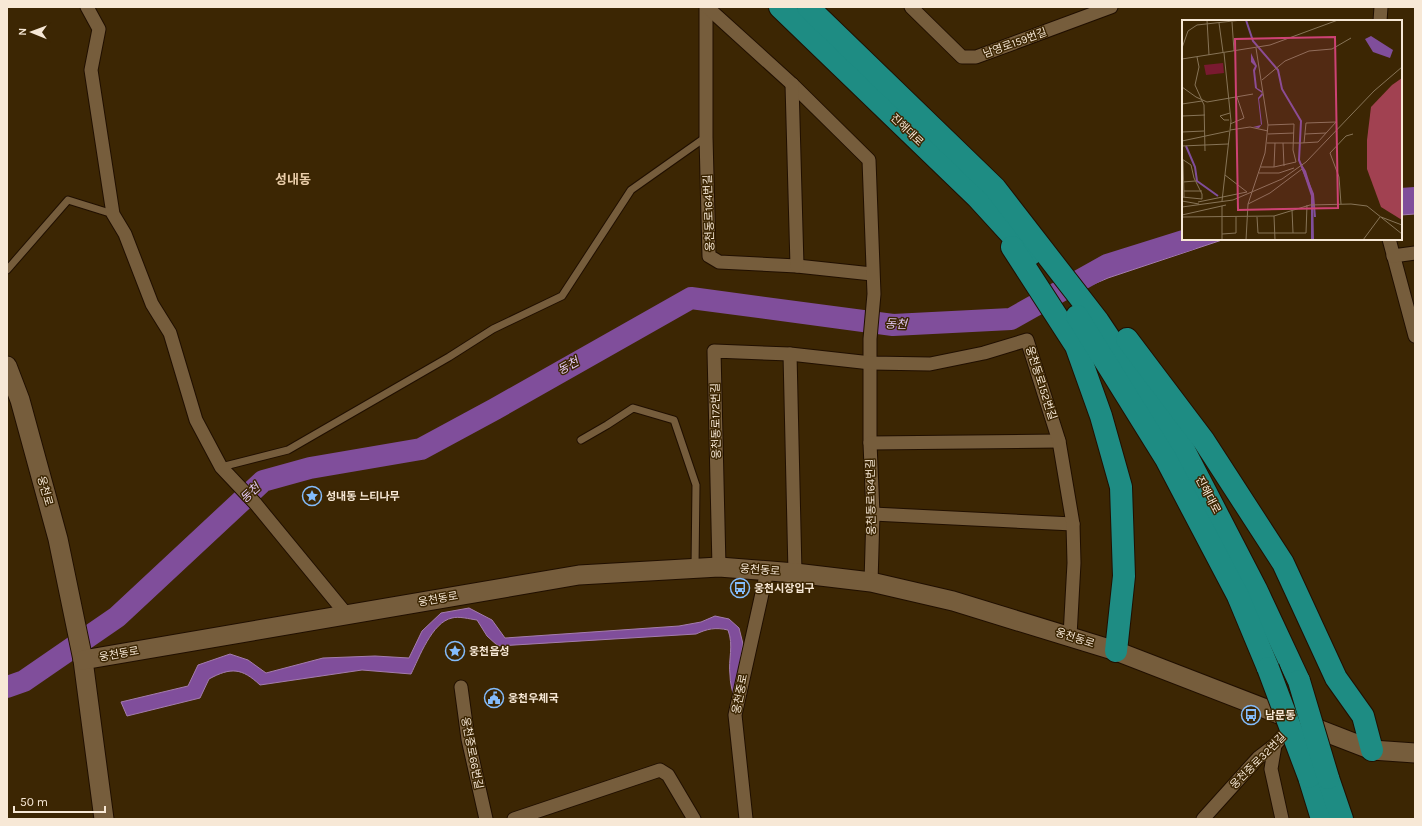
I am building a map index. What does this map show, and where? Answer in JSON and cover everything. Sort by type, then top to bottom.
[{"type":"highway","name":"진해대로","points":[[780,7],[986,193]]},
{"type":"highway","name":"진해대로","points":[[808,7],[986,193]]},
{"type":"highway","points":[[986,193],[1039,255],[1103,317],[1204,441],[1283,563],[1336,678],[1363,716],[1372,750]]},
{"type":"highway","points":[[986,193],[1039,255],[1066,314],[1076,346],[1102,416],[1121,486],[1124,576],[1116,651]]},
{"type":"highway","name":"진해대로","points":[[1066,314],[1170,466],[1238,596],[1268,668],[1318,778]]},
{"type":"highway","name":"진해대로","points":[[1103,317],[1184,450],[1256,589],[1298,681],[1318,778]]},
{"type":"highway","points":[[1318,778],[1322,819]]},
{"type":"highway","points":[[1318,778],[1342,819]]},
{"type":"main road","name":"웅천로","points":[[7,366],[20,400],[58,539],[82,653]]},
{"type":"main road","name":"웅천동로","points":[[82,653],[346,615],[579,575],[695,570],[719,567],[795,573],[871,582],[953,601],[1116,651],[1372,750],[1415,753]]},
{"type":"main road","points":[[82,653],[104,819]]},
{"type":"street","points":[[87,7],[99,28],[92,70],[113,214],[125,234],[152,304],[170,333],[196,420],[221,467],[255,503],[346,615]]},
{"type":"street","name":"웅천동로164번길","points":[[707,7],[792,84],[869,160],[872,274],[874,294],[870,339],[870,443],[873,514],[871,582]]},
{"type":"street","name":"웅천동로164번길","points":[[707,7],[706,137],[709,256],[719,262],[797,266],[872,274]]},
{"type":"street","name":"남영로159번길","points":[[911,7],[962,57],[976,57],[1111,7]]},
{"type":"street","points":[[1380,20],[1381,7]]},
{"type":"street","points":[[792,84],[797,266]]},
{"type":"street","points":[[1389,240],[1415,336]]},
{"type":"street","points":[[1393,256],[1415,253]]},
{"type":"street","name":"웅천동로152번길","points":[[871,363],[930,364],[984,353],[1027,340],[1059,441],[1073,524],[1074,563],[1070,636]]},
{"type":"street","name":"웅천동로172번길","points":[[719,567],[714,351],[790,354],[871,363]]},
{"type":"street","points":[[790,354],[795,573]]},
{"type":"street","points":[[870,443],[1059,441]]},
{"type":"street","points":[[873,514],[1073,524]]},
{"type":"street","name":"웅천중로","points":[[746,819],[735,716],[767,571]]},
{"type":"street","name":"웅천중로66번길","points":[[461,687],[468,739],[486,819]]},
{"type":"street","name":"웅천중로32번길","points":[[1203,819],[1258,758],[1275,745],[1298,721]]},
{"type":"street","points":[[1275,745],[1272,768],[1282,819]]},
{"type":"street","points":[[514,819],[660,770],[668,775],[694,819]]},
{"type":"lane","points":[[221,467],[288,450],[423,373],[493,329],[562,296],[631,190],[706,137]]},
{"type":"lane","points":[[7,270],[68,200],[113,214]]},
{"type":"lane","points":[[581,440],[633,408],[674,420],[696,485],[695,570]]},
{"type":"shaded area","points":[[1415,198],[1415,214],[1402,215],[1402,199]]},
{"type":"shaded area","points":[[1187,240],[1222,240],[1108,278],[1011,319],[1107,265]]},
{"type":"shaded area","points":[[469,608],[492,620],[505,638],[679,626],[701,622],[715,616],[729,619],[739,628],[743,644],[734,697],[730,678],[731,642],[728,630],[715,629],[696,634],[498,646],[487,636],[477,620],[458,617],[445,621],[432,633],[411,674],[362,670],[260,685],[254,679],[242,672],[230,671],[224,672],[209,679],[200,698],[127,716],[121,702],[188,686],[198,665],[230,654],[248,660],[266,673],[323,658],[375,656],[409,658],[422,631],[441,613]]},
{"type":"waterway","name":"동천","points":[[1402,199],[1415,198]]},
{"type":"waterway","name":"동천","points":[[7,687],[24,681],[117,617],[263,481],[310,468],[421,449],[495,409],[691,298],[893,325],[1011,319],[1107,265],[1187,240]]},
{"type":"place","name":"성내동 느티나무","points":[[312,496]]},
{"type":"place","name":"웅천시장입구","points":[[740,588]]},
{"type":"place","name":"웅천읍성","points":[[455,651]]},
{"type":"place","name":"웅천우체국","points":[[494,698]]},
{"type":"place","name":"남문동","points":[[1251,715]]},
{"type":"district","name":"성내동","points":[[293,179]]}]
